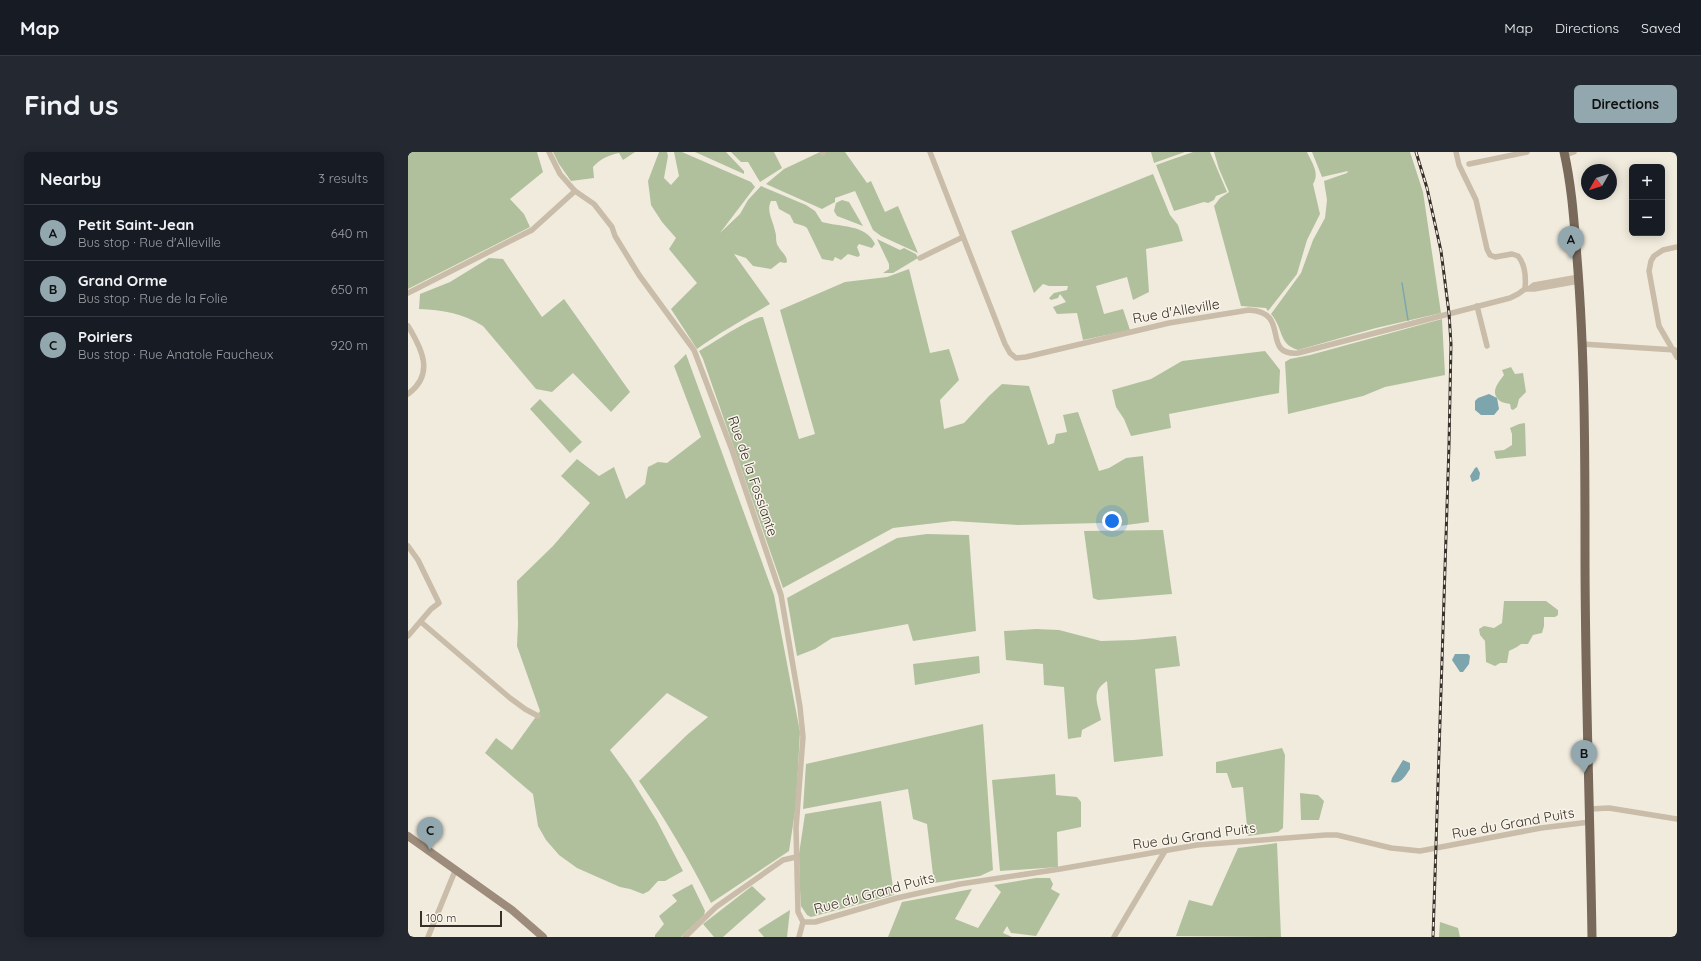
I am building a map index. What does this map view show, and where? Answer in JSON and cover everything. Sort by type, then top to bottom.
[{"type":"main road","points":[[1564,153],[1570,181],[1579,279],[1582,344],[1585,484],[1585,626],[1592,937]]},
{"type":"main road","points":[[408,836],[455,871],[512,910],[543,937]]},
{"type":"street","name":"Rue de la Fossiante","points":[[549,152],[560,174],[575,191],[594,204],[612,227],[615,236],[639,275],[694,350],[732,450],[781,595],[800,707],[803,737],[796,828],[796,857]]},
{"type":"street","name":"Rue d'Alleville","points":[[930,152],[1005,344],[1010,353],[1016,358],[1026,357],[1169,323],[1249,310],[1260,311],[1266,314],[1272,321],[1277,343],[1284,352],[1288,354],[1298,353],[1510,298],[1534,285],[1579,279]]},
{"type":"street","points":[[1456,152],[1459,165],[1476,200],[1487,249],[1490,255],[1494,257],[1512,254],[1518,256],[1523,264],[1527,288]]},
{"type":"street","points":[[1469,164],[1527,152]]},
{"type":"street","points":[[1564,153],[1574,152]]},
{"type":"street","points":[[408,293],[532,230],[575,191]]},
{"type":"street","points":[[920,258],[963,237]]},
{"type":"street","points":[[1677,247],[1663,250],[1654,256],[1651,261],[1649,271],[1659,326],[1675,350],[1677,357]]},
{"type":"street","points":[[1477,306],[1487,346]]},
{"type":"street","points":[[408,326],[418,343],[424,362],[420,381],[408,394]]},
{"type":"street","points":[[1582,344],[1675,350]]},
{"type":"street","points":[[408,546],[418,560],[439,603],[431,609],[408,636]]},
{"type":"street","points":[[421,622],[510,698],[538,716]]},
{"type":"street","points":[[1590,809],[1609,808],[1677,819]]},
{"type":"street","name":"Rue du Grand Puits","points":[[803,922],[815,922],[897,898],[960,884],[1060,869],[1197,845],[1313,835],[1337,835],[1391,848],[1420,851],[1541,828],[1590,822]]},
{"type":"street","points":[[1114,937],[1165,851]]},
{"type":"street","points":[[685,937],[716,907],[783,860],[796,857]]},
{"type":"street","name":"Rue du Grand Puits","points":[[796,857],[798,912],[803,922],[799,937]]},
{"type":"street","points":[[428,937],[455,871]]},
{"type":"green space","points":[[408,152],[537,152],[543,172],[510,199],[524,214],[530,227],[408,289]]},
{"type":"green space","points":[[553,152],[635,152],[623,160],[619,153],[608,156],[593,167],[594,178],[571,181],[559,164]]},
{"type":"green space","points":[[659,152],[667,152],[668,156],[664,178],[671,185],[679,176],[674,152],[682,152],[751,182],[755,187],[720,233],[740,214],[748,200],[761,186],[806,205],[815,211],[822,222],[852,227],[865,233],[875,244],[872,248],[859,244],[857,247],[860,255],[858,257],[848,254],[841,260],[835,257],[833,261],[822,259],[807,228],[794,223],[790,215],[779,209],[776,201],[771,201],[769,208],[777,242],[779,248],[786,257],[787,262],[780,262],[771,269],[753,266],[746,258],[734,254],[770,304],[723,331],[697,349],[671,309],[697,283],[669,249],[676,238],[662,222],[651,205],[648,181]]},
{"type":"green space","points":[[695,152],[726,152],[744,171],[744,174]]},
{"type":"green space","points":[[731,152],[774,152],[782,168],[760,182],[748,162],[741,162]]},
{"type":"green space","points":[[820,152],[845,152],[867,183],[871,181],[885,212],[898,206],[918,253],[881,236],[873,230],[855,191],[835,198],[835,202],[822,209],[766,184],[784,169]]},
{"type":"green space","points":[[1151,152],[1185,152],[1154,163]]},
{"type":"green space","points":[[1193,152],[1210,152],[1227,192],[1216,196],[1214,200],[1208,203],[1204,202],[1174,211],[1156,165]]},
{"type":"green space","points":[[1214,152],[1307,152],[1314,168],[1316,176],[1313,184],[1320,214],[1307,240],[1297,274],[1268,311],[1266,308],[1241,306],[1214,206],[1220,198],[1229,192],[1219,169]]},
{"type":"green space","points":[[1312,152],[1410,152],[1423,192],[1441,313],[1376,328],[1298,350],[1287,344],[1271,314],[1301,273],[1313,240],[1325,218],[1327,200],[1324,181],[1347,173],[1348,171],[1322,177]]},
{"type":"green space","points":[[1153,174],[1170,215],[1178,225],[1183,241],[1146,249],[1149,292],[1133,300],[1127,277],[1096,286],[1104,314],[1123,309],[1130,330],[1083,340],[1077,313],[1057,314],[1053,307],[1066,302],[1060,294],[1058,298],[1051,300],[1049,298],[1054,293],[1067,290],[1068,286],[1049,286],[1043,284],[1034,293],[1011,231]]},
{"type":"green space","points":[[842,200],[849,202],[863,226],[837,216],[834,211],[836,203]]},
{"type":"green space","points":[[877,239],[900,250],[904,248],[916,254],[918,258],[893,273],[883,273],[889,269],[889,264]]},
{"type":"green space","points":[[489,258],[503,259],[542,317],[564,299],[630,392],[611,412],[573,373],[552,392],[536,389],[483,326],[460,315],[436,310],[419,309],[420,294],[450,282]]},
{"type":"green space","points":[[909,269],[930,353],[949,349],[959,380],[940,400],[944,429],[964,423],[1002,384],[1029,386],[1048,445],[1054,443],[1056,434],[1067,432],[1063,415],[1078,412],[1099,471],[1109,468],[1126,458],[1143,456],[1149,522],[1119,526],[1101,523],[1018,525],[953,521],[893,528],[783,588],[699,351],[750,321],[763,317],[799,439],[815,434],[780,310],[845,282],[887,277]]},
{"type":"green space","points":[[1442,319],[1445,375],[1385,387],[1363,396],[1288,414],[1285,362],[1290,359],[1310,355]]},
{"type":"green space","points":[[1265,351],[1280,370],[1279,393],[1169,414],[1171,428],[1131,436],[1124,419],[1116,407],[1112,390],[1151,379],[1182,361]]},
{"type":"green space","points":[[686,354],[774,595],[800,732],[796,805],[789,851],[711,903],[677,841],[639,781],[708,717],[667,693],[610,750],[631,779],[657,821],[683,871],[665,881],[658,881],[649,891],[643,894],[620,887],[577,868],[559,855],[546,840],[538,826],[533,794],[485,753],[496,738],[512,750],[540,711],[517,646],[517,581],[553,546],[590,503],[561,476],[577,459],[599,476],[614,467],[626,499],[645,484],[648,467],[658,462],[667,463],[701,437],[674,366]]},
{"type":"green space","points":[[1511,367],[1515,374],[1523,373],[1526,392],[1519,399],[1517,407],[1513,410],[1511,409],[1510,404],[1501,402],[1495,394],[1496,387],[1504,375],[1502,370]]},
{"type":"green space","points":[[540,399],[582,442],[570,453],[530,409]]},
{"type":"green space","points":[[1525,423],[1526,456],[1496,459],[1494,451],[1504,450],[1512,445],[1512,434],[1510,428]]},
{"type":"green space","points":[[1163,530],[1172,594],[1098,600],[1093,598],[1084,531]]},
{"type":"green space","points":[[927,534],[969,535],[976,631],[913,641],[908,624],[832,638],[815,649],[797,656],[787,598],[897,538]]},
{"type":"green space","points":[[1504,601],[1546,601],[1558,610],[1558,615],[1555,617],[1544,617],[1542,633],[1533,635],[1528,644],[1521,644],[1509,651],[1507,663],[1500,663],[1495,666],[1486,662],[1485,641],[1480,635],[1479,629],[1484,626],[1494,628],[1502,623]]},
{"type":"green space","points":[[1036,629],[1059,630],[1101,641],[1176,636],[1180,666],[1155,669],[1163,756],[1114,762],[1107,681],[1098,689],[1096,698],[1101,720],[1082,730],[1081,737],[1068,739],[1064,687],[1044,685],[1043,664],[1006,660],[1004,631]]},
{"type":"green space","points":[[979,656],[980,673],[915,685],[913,664]]},
{"type":"green space","points":[[983,724],[993,870],[980,876],[934,883],[927,824],[913,819],[908,789],[803,809],[806,764]]},
{"type":"green space","points":[[1282,748],[1285,755],[1283,828],[1278,832],[1248,836],[1243,787],[1232,788],[1227,773],[1216,773],[1216,762]]},
{"type":"green space","points":[[1055,774],[1056,795],[1077,797],[1081,802],[1081,827],[1057,832],[1058,867],[1000,871],[992,780]]},
{"type":"green space","points":[[1300,793],[1318,795],[1324,801],[1319,820],[1301,820]]},
{"type":"green space","points":[[881,801],[894,895],[811,917],[807,915],[801,906],[799,854],[805,814]]},
{"type":"green space","points":[[1277,843],[1281,937],[1176,936],[1189,900],[1212,906],[1238,848]]},
{"type":"green space","points":[[1036,878],[1050,878],[1053,884],[1051,889],[1060,894],[1036,936],[1011,933],[1007,926],[1003,933],[1012,937],[888,937],[902,902],[972,889],[955,919],[978,928],[1001,892],[994,885]]},
{"type":"green space","points":[[692,884],[705,911],[704,915],[681,937],[655,937],[664,924],[659,916],[677,901],[672,895]]},
{"type":"green space","points":[[752,886],[766,899],[723,937],[714,937],[703,924]]},
{"type":"green space","points":[[790,910],[787,937],[764,937],[758,930]]},
{"type":"green space","points":[[1440,922],[1458,928],[1460,937],[1439,937]]},
{"type":"water","points":[[1489,394],[1497,398],[1499,409],[1494,415],[1481,415],[1475,410],[1475,401],[1478,398]]},
{"type":"water","points":[[1477,467],[1480,473],[1479,479],[1472,482],[1470,476]]},
{"type":"water","points":[[1455,654],[1468,654],[1470,656],[1469,664],[1463,672],[1460,672],[1452,660]]},
{"type":"water","points":[[1403,760],[1410,763],[1410,769],[1400,781],[1394,783],[1391,782],[1392,778]]},
{"type":"waterway","points":[[1402,283],[1408,320]]},
{"type":"railway","points":[[1416,152],[1427,188],[1441,251],[1449,313],[1451,344],[1433,937]]},
{"type":"place","name":"Petit Saint-Jean","points":[[1571,259]]},
{"type":"place","name":"Grand Orme","points":[[1584,773]]},
{"type":"place","name":"Poiriers","points":[[430,850]]}]
